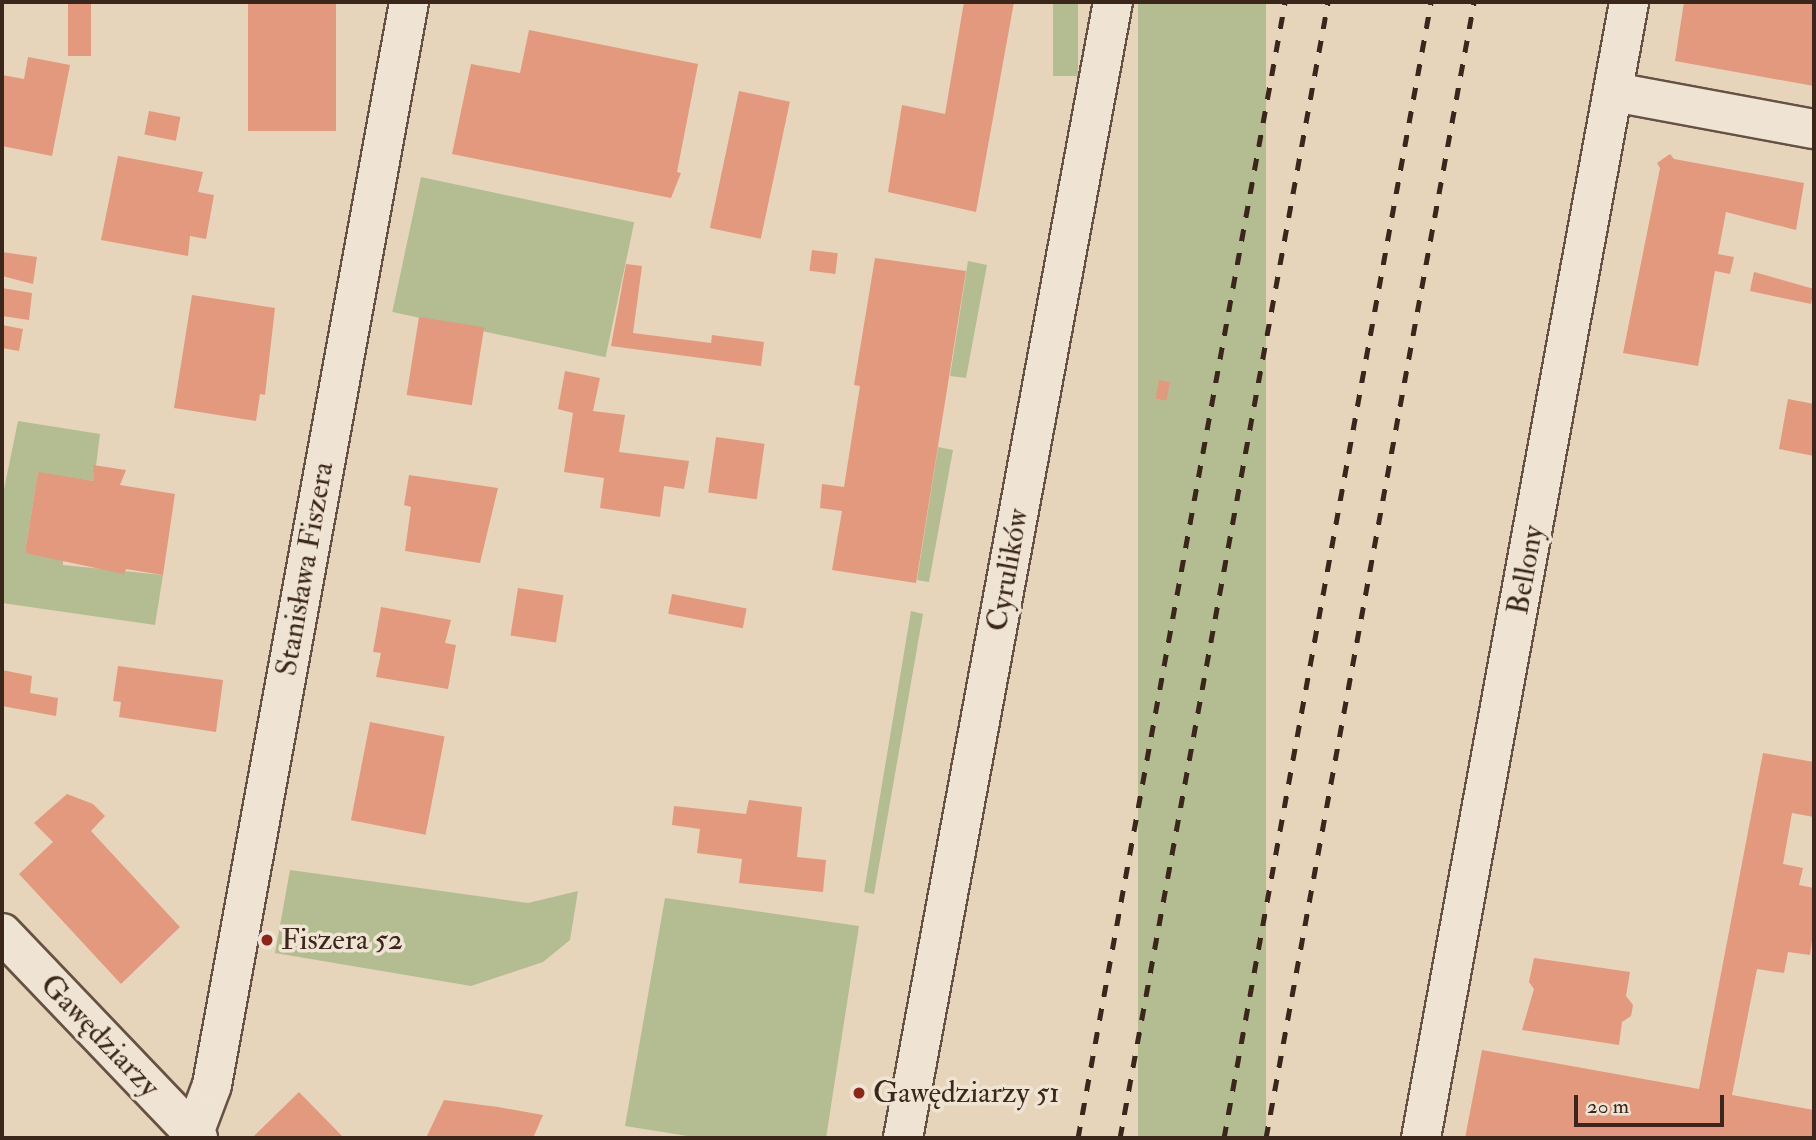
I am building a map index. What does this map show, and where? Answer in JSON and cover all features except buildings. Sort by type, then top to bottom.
[{"type":"street","name":"Stanisława Fiszera","points":[[196,1136],[212,1086],[409,2]]},
{"type":"street","name":"Cyrulików","points":[[903,1138],[1113,2]]},
{"type":"street","name":"Bellony","points":[[1422,1138],[1629,2]]},
{"type":"street","points":[[1614,92],[1814,129]]},
{"type":"street","name":"Gawędziarzy","points":[[2,933],[196,1136]]},
{"type":"green space","points":[[1053,2],[1078,2],[1078,76],[1053,76]]},
{"type":"green space","points":[[1138,2],[1266,2],[1266,1138],[1138,1138]]},
{"type":"green space","points":[[421,177],[634,222],[606,357],[392,312]]},
{"type":"green space","points":[[968,261],[987,265],[966,378],[950,376]]},
{"type":"green space","points":[[18,421],[100,434],[96,466],[92,468],[96,469],[94,481],[38,473],[25,553],[63,559],[63,565],[163,575],[155,625],[2,603],[2,499]]},
{"type":"green space","points":[[938,447],[953,450],[929,582],[917,580]]},
{"type":"green space","points":[[911,611],[923,614],[874,894],[864,892]]},
{"type":"green space","points":[[290,870],[528,903],[578,891],[570,940],[543,962],[471,986],[275,953]]},
{"type":"green space","points":[[665,898],[859,926],[826,1138],[700,1138],[625,1126]]},
{"type":"railway","points":[[1078,1138],[1285,2]]},
{"type":"railway","points":[[1120,1138],[1328,2]]},
{"type":"railway","points":[[1224,1138],[1431,2]]},
{"type":"railway","points":[[1266,1138],[1474,2]]},
{"type":"place","name":"Fiszera 52","points":[[267,940]]},
{"type":"place","name":"Gawędziarzy 51","points":[[859,1093]]}]
